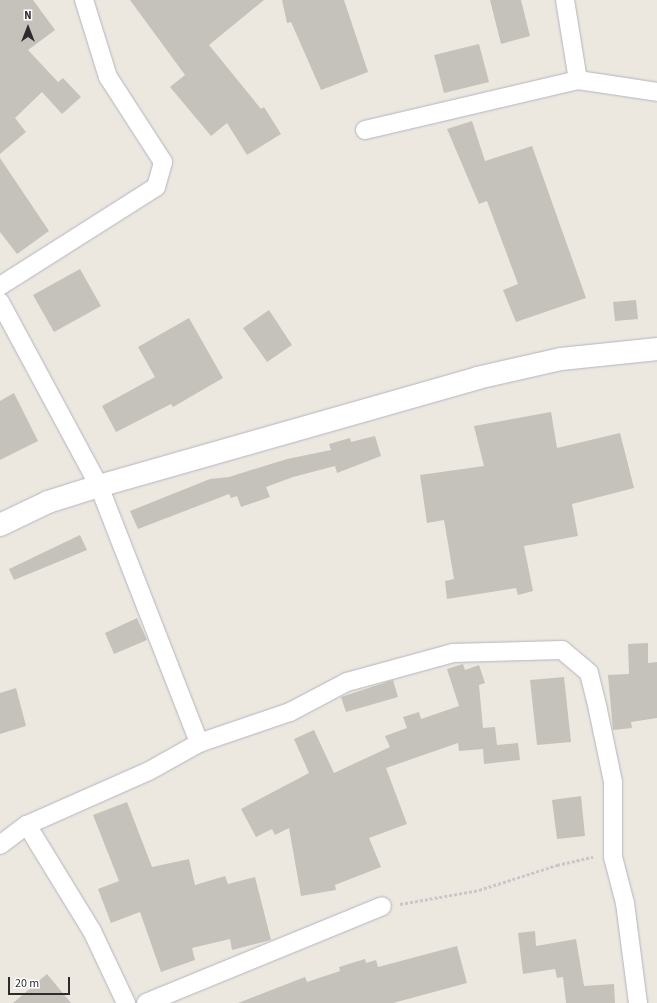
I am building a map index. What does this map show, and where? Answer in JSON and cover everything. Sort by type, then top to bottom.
[{"type":"main road","points":[[0,525],[48,502],[99,486],[477,378],[561,359],[657,350]]},
{"type":"street","points":[[0,286],[156,187],[163,162],[108,77],[84,0]]},
{"type":"street","points":[[565,0],[578,80]]},
{"type":"street","points":[[365,130],[578,80],[657,92]]},
{"type":"street","points":[[0,302],[99,486],[199,744]]},
{"type":"street","points":[[0,845],[27,825],[149,771],[199,744],[290,712],[347,682],[453,653],[562,650],[589,673],[613,782],[613,857],[629,931],[638,1003]]},
{"type":"street","points":[[27,825],[92,931],[126,1003]]},
{"type":"street","points":[[146,1003],[382,906]]},
{"type":"path","points":[[382,906],[428,901],[557,865],[613,857]]},
{"type":"building","points":[[0,0],[33,0],[55,30],[28,50],[58,82],[63,78],[81,97],[62,114],[42,92],[15,118],[26,132],[0,154]]},
{"type":"building","points":[[130,0],[264,0],[209,45],[261,109],[264,107],[281,134],[247,155],[227,123],[211,136],[170,87],[185,75]]},
{"type":"building","points":[[282,0],[344,0],[368,72],[321,90],[291,22],[287,23]]},
{"type":"building","points":[[490,0],[521,0],[530,36],[501,44]]},
{"type":"building","points":[[479,44],[489,82],[444,93],[434,55]]},
{"type":"building","points":[[472,121],[485,161],[532,146],[586,298],[516,322],[503,290],[518,284],[487,201],[479,204],[447,129]]},
{"type":"building","points":[[0,158],[49,231],[17,254],[0,232]]},
{"type":"building","points":[[80,269],[101,306],[54,332],[33,295]]},
{"type":"building","points":[[636,300],[638,319],[615,321],[613,302]]},
{"type":"building","points":[[269,310],[292,345],[267,362],[243,328]]},
{"type":"building","points":[[189,318],[223,378],[173,407],[171,404],[116,432],[102,406],[155,377],[138,347]]},
{"type":"building","points":[[14,393],[38,441],[0,460],[0,401]]},
{"type":"building","points":[[551,412],[557,448],[620,433],[634,488],[572,504],[578,536],[524,546],[533,591],[518,595],[516,588],[447,599],[445,581],[454,579],[444,520],[427,523],[420,475],[484,466],[474,426]]},
{"type":"building","points":[[375,436],[381,456],[337,473],[335,466],[293,477],[266,487],[270,497],[241,507],[237,496],[231,498],[229,494],[138,529],[130,511],[210,479],[229,477],[287,459],[331,450],[329,444],[350,438],[351,442]]},
{"type":"building","points":[[80,535],[87,550],[14,580],[9,569]]},
{"type":"building","points":[[137,618],[147,640],[114,654],[105,633]]},
{"type":"building","points":[[648,643],[648,663],[657,662],[657,718],[631,722],[632,728],[613,730],[608,675],[629,674],[628,644]]},
{"type":"building","points":[[463,664],[465,670],[479,665],[485,683],[479,685],[483,728],[495,727],[497,745],[518,743],[520,760],[484,764],[483,749],[459,751],[458,743],[386,768],[407,824],[369,838],[381,867],[335,885],[336,890],[301,896],[289,828],[275,835],[272,829],[256,837],[241,809],[309,773],[294,739],[314,730],[334,773],[390,747],[385,736],[407,728],[403,717],[419,712],[421,719],[459,706],[447,669]]},
{"type":"building","points":[[564,677],[571,742],[537,745],[530,680]]},
{"type":"building","points":[[393,680],[398,697],[346,712],[341,697]]},
{"type":"building","points":[[16,688],[26,726],[0,734],[0,693]]},
{"type":"building","points":[[581,796],[585,836],[557,839],[552,800]]},
{"type":"building","points":[[127,802],[152,867],[189,859],[195,885],[225,876],[228,884],[255,877],[271,940],[232,950],[230,939],[192,948],[195,960],[161,972],[140,912],[111,923],[98,889],[119,881],[93,815]]},
{"type":"building","points":[[535,931],[536,946],[576,939],[584,986],[614,984],[615,1003],[566,1003],[563,977],[557,978],[555,969],[523,974],[518,933]]},
{"type":"building","points":[[457,946],[467,983],[393,1003],[238,1003],[305,977],[307,982],[340,971],[339,967],[365,959],[366,963],[376,960],[378,967]]},
{"type":"building","points":[[47,974],[71,1003],[13,1003]]}]
